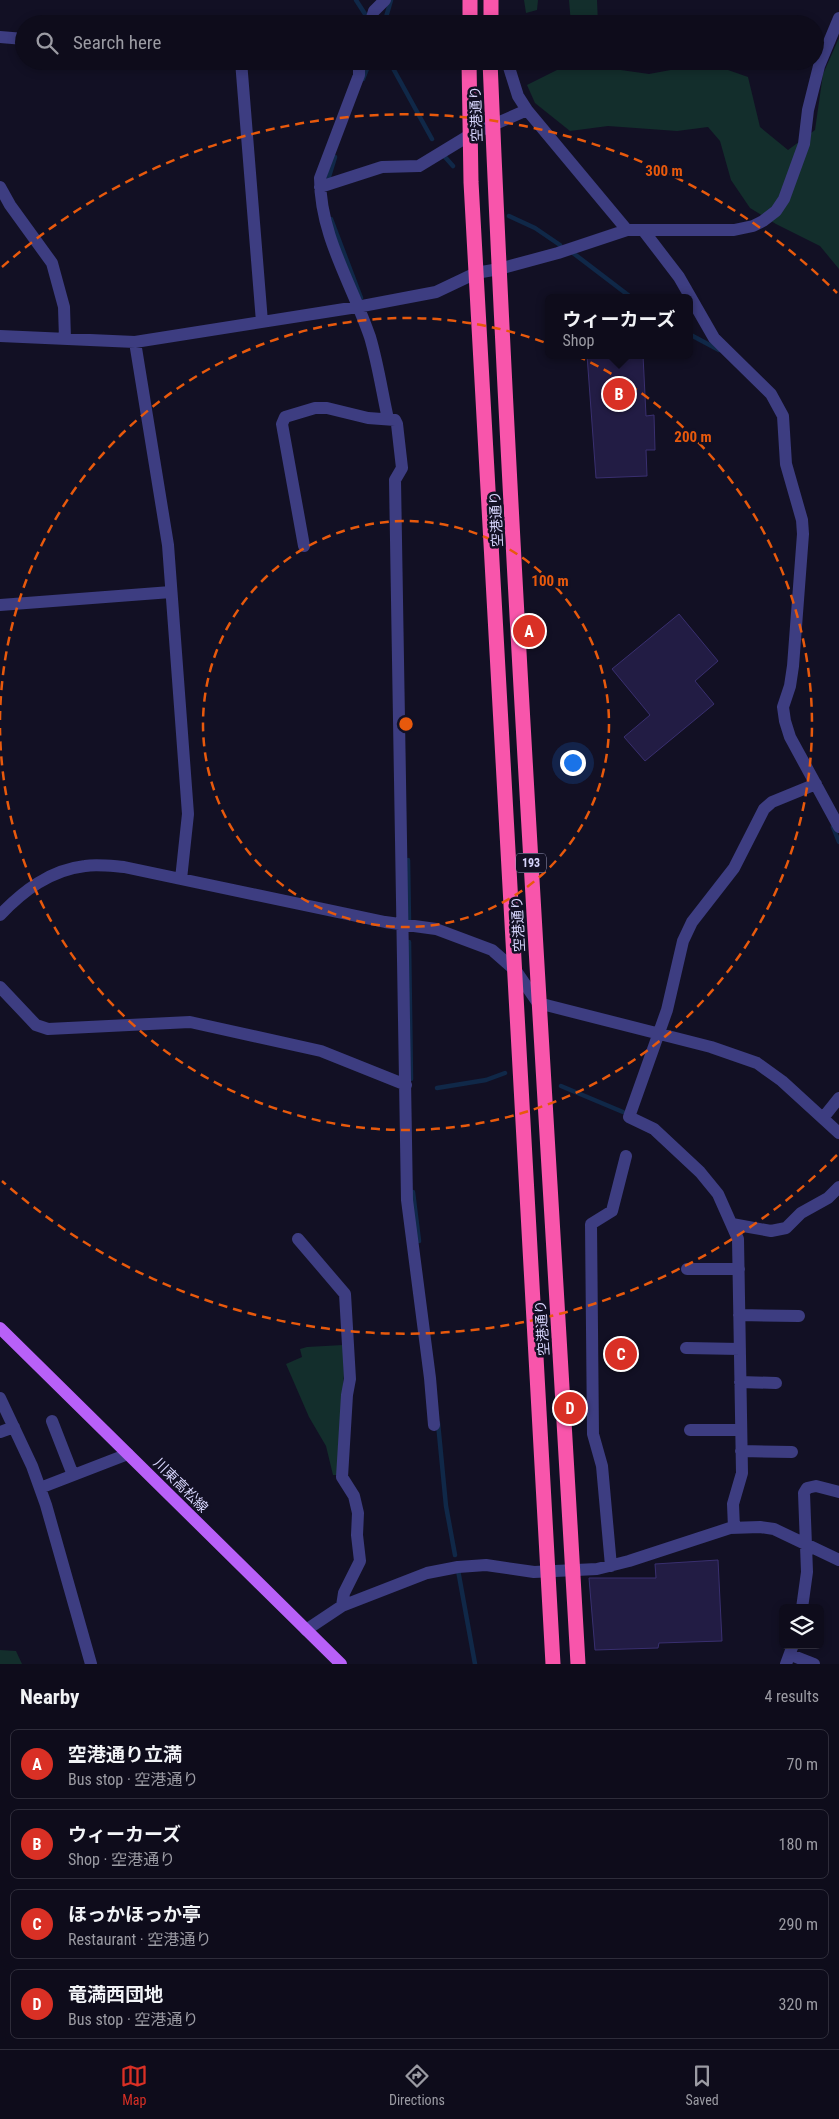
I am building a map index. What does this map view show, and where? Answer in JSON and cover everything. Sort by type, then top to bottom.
[{"type":"highway","points":[[470,0],[470,15]]},
{"type":"highway","points":[[490,15],[491,0]]},
{"type":"highway","name":"空港通り","points":[[469,70],[476,272],[553,1664]]},
{"type":"highway","name":"空港通り","points":[[490,70],[498,269],[538,1002],[578,1664]]},
{"type":"main road","name":"川東高松線","points":[[0,1328],[341,1664]]},
{"type":"street","points":[[373,15],[374,11],[385,0]]},
{"type":"street","points":[[824,54],[839,18]]},
{"type":"street","points":[[0,37],[15,38]]},
{"type":"street","points":[[242,70],[262,322]]},
{"type":"street","points":[[359,70],[359,75],[320,178],[320,187],[323,218],[370,338],[388,419]]},
{"type":"street","points":[[510,70],[518,96],[527,110],[627,230]]},
{"type":"street","points":[[0,336],[135,342],[357,308],[436,292],[476,272],[498,269],[558,253],[627,230],[734,230],[753,226],[776,211],[784,199],[804,144],[808,110],[818,70]]},
{"type":"street","points":[[320,187],[382,167],[419,166],[470,136],[527,110]]},
{"type":"street","points":[[0,187],[10,205],[52,263],[64,307],[65,339]]},
{"type":"street","points":[[643,230],[679,277],[689,294]]},
{"type":"street","points":[[693,301],[714,338],[771,394],[783,416],[786,464],[802,520],[803,534],[793,666],[784,706],[785,721],[790,736],[839,827]]},
{"type":"street","points":[[135,342],[168,545],[188,814],[181,879]]},
{"type":"street","points":[[304,546],[282,424],[286,417],[315,408],[327,408],[368,418],[395,420],[402,468],[395,480],[404,924],[407,1200],[430,1378],[434,1424]]},
{"type":"street","points":[[0,605],[171,592]]},
{"type":"street","points":[[734,1528],[733,1504],[742,1473],[738,1239],[718,1194],[700,1172],[654,1130],[629,1117],[657,1033],[667,1010],[684,941],[692,922],[734,868],[764,809],[772,802],[816,784]]},
{"type":"street","points":[[0,915],[20,894],[64,870],[78,867],[124,867],[436,929],[492,950],[516,971],[538,1002],[711,1047],[757,1063],[782,1080],[839,1133]]},
{"type":"street","points":[[0,987],[36,1025],[48,1029],[190,1022],[321,1051],[406,1085]]},
{"type":"street","points":[[823,1118],[839,1098]]},
{"type":"street","points":[[611,1566],[602,1466],[593,1434],[591,1224],[612,1211],[626,1156]]},
{"type":"street","points":[[732,1224],[771,1231],[786,1228],[801,1213],[828,1198],[839,1187]]},
{"type":"street","points":[[298,1239],[345,1294],[350,1379],[346,1395],[342,1477],[354,1496],[358,1513],[357,1536],[360,1561],[344,1592],[342,1606]]},
{"type":"street","points":[[687,1269],[738,1269]]},
{"type":"street","points":[[739,1314],[799,1316]]},
{"type":"street","points":[[686,1348],[740,1349]]},
{"type":"street","points":[[740,1382],[776,1383]]},
{"type":"street","points":[[0,1398],[32,1466],[40,1488],[91,1664]]},
{"type":"street","points":[[52,1421],[73,1475]]},
{"type":"street","points":[[0,1432],[14,1427]]},
{"type":"street","points":[[690,1430],[741,1430]]},
{"type":"street","points":[[741,1451],[792,1452]]},
{"type":"street","points":[[40,1488],[128,1454]]},
{"type":"street","points":[[803,1604],[807,1572],[804,1493],[807,1488],[816,1486],[839,1492]]},
{"type":"street","points":[[306,1630],[342,1606],[427,1573],[458,1567],[486,1565],[534,1572],[611,1566],[714,1532],[734,1528],[760,1527],[774,1529],[839,1560]]},
{"type":"street","points":[[790,1655],[814,1664]]},
{"type":"green space","points":[[524,0],[538,0],[537,10],[526,13]]},
{"type":"green space","points":[[569,0],[597,0],[598,15],[570,15]]},
{"type":"green space","points":[[839,38],[839,269],[820,246],[776,224],[750,208],[731,180],[720,141],[708,127],[677,131],[608,126],[570,131],[535,103],[527,85],[557,70],[621,70],[649,74],[670,70],[728,70],[748,77],[760,127],[788,150],[815,130],[823,74]]},
{"type":"green space","points":[[343,1345],[344,1372],[339,1475],[333,1475],[326,1446],[309,1417],[286,1364],[302,1357],[300,1349]]},
{"type":"green space","points":[[0,1650],[16,1651],[22,1664],[0,1664]]},
{"type":"building","points":[[587,359],[643,359],[646,416],[654,415],[655,450],[646,450],[647,476],[596,478]]},
{"type":"building","points":[[679,614],[718,661],[695,681],[714,704],[645,761],[624,737],[650,715],[612,669]]},
{"type":"building","points":[[718,1560],[722,1641],[659,1643],[658,1648],[595,1650],[589,1578],[656,1578],[655,1564]]},
{"type":"waterway","points":[[356,0],[365,14]]},
{"type":"waterway","points":[[387,15],[391,0]]},
{"type":"waterway","points":[[363,79],[366,70]]},
{"type":"waterway","points":[[394,70],[432,139]]},
{"type":"waterway","points":[[327,183],[335,157]]},
{"type":"waterway","points":[[445,157],[453,166]]},
{"type":"waterway","points":[[509,216],[535,228],[560,245]]},
{"type":"waterway","points":[[331,219],[361,298]]},
{"type":"waterway","points":[[573,253],[627,294]]},
{"type":"waterway","points":[[693,336],[719,350]]},
{"type":"waterway","points":[[833,827],[839,842]]},
{"type":"waterway","points":[[408,860],[409,921]]},
{"type":"waterway","points":[[409,942],[411,1079]]},
{"type":"waterway","points":[[437,1088],[486,1080],[505,1073]]},
{"type":"waterway","points":[[561,1086],[623,1112]]},
{"type":"waterway","points":[[413,1192],[419,1241]]},
{"type":"waterway","points":[[438,1423],[446,1506],[455,1555]]},
{"type":"waterway","points":[[458,1570],[475,1664]]},
{"type":"place","name":"ウィーカーズ","points":[[619,394]]},
{"type":"place","name":"空港通り立満","points":[[529,631]]},
{"type":"place","name":"ほっかほっか亭","points":[[621,1354]]},
{"type":"place","name":"竜満西団地","points":[[570,1408]]}]
